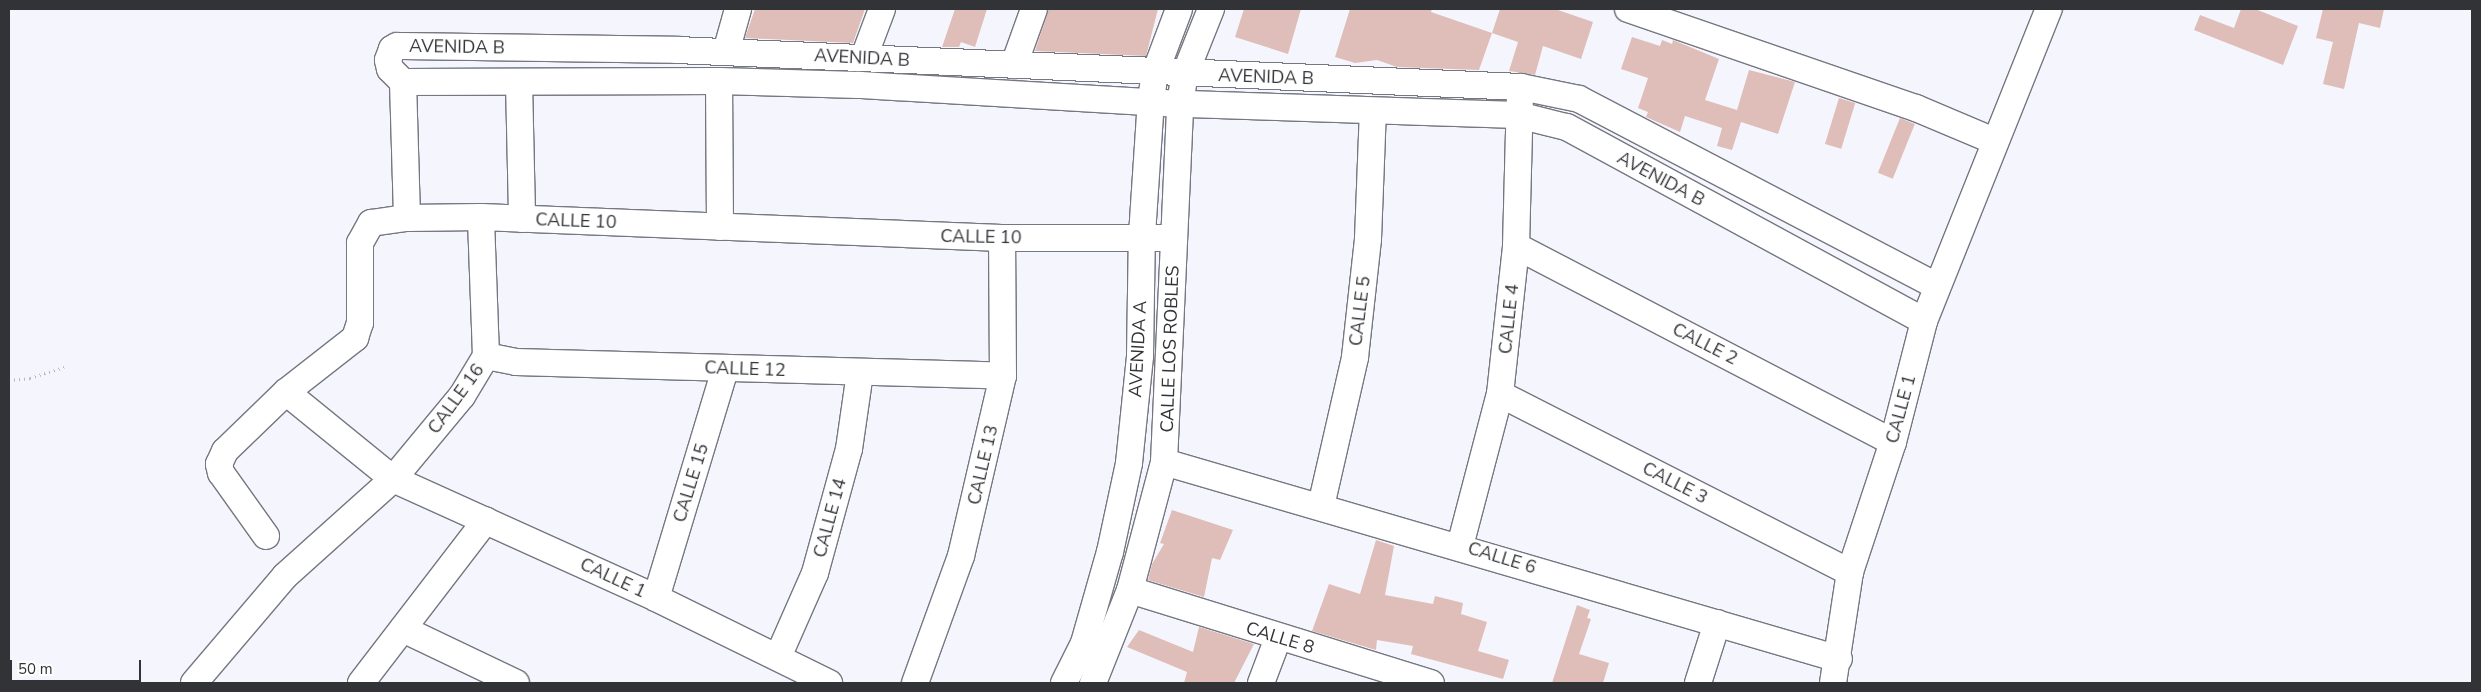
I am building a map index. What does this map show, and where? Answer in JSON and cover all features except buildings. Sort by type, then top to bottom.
[{"type":"street","points":[[726,52],[738,9]]},
{"type":"street","points":[[864,57],[882,9]]},
{"type":"street","points":[[1014,65],[1034,9]]},
{"type":"street","name":"AVENIDA A","points":[[1064,683],[1084,643],[1110,552],[1129,463],[1140,356],[1142,236],[1151,100],[1155,72],[1178,9]]},
{"type":"street","name":"CALLE LOS ROBLES","points":[[1093,683],[1130,590],[1164,462],[1180,104],[1185,74],[1211,9]]},
{"type":"street","points":[[1628,9],[1916,108],[1994,141]]},
{"type":"street","name":"CALLE 1","points":[[1836,671],[1850,572],[1893,442],[1924,321],[1994,141],[2049,9]]},
{"type":"street","name":"AVENIDA B","points":[[1924,321],[1566,128],[1518,115],[1180,104],[1151,100],[719,81],[403,82],[390,70],[388,60],[392,49],[397,46],[677,50],[864,57],[1185,74],[1520,86],[1579,98],[1937,286]]},
{"type":"street","points":[[676,81],[677,50]]},
{"type":"street","points":[[719,81],[720,227]]},
{"type":"street","points":[[403,82],[407,218]]},
{"type":"street","points":[[519,82],[522,219]]},
{"type":"street","name":"CALLE 4","points":[[1460,546],[1500,394],[1516,246],[1520,86]]},
{"type":"street","name":"CALLE 5","points":[[1321,506],[1355,357],[1368,239],[1373,111]]},
{"type":"street","name":"CALLE 10","points":[[266,536],[221,473],[219,464],[226,451],[286,392],[355,338],[360,323],[357,265],[365,231],[371,223],[407,218],[481,217],[1002,238],[1142,236],[1174,238]]},
{"type":"street","name":"CALLE 16","points":[[194,683],[286,576],[394,479],[462,396],[486,356],[481,217]]},
{"type":"street","name":"CALLE 13","points":[[915,683],[961,556],[1004,376],[1002,238]]},
{"type":"street","name":"CALLE 2","points":[[1516,246],[1893,442]]},
{"type":"street","name":"CALLE 12","points":[[486,356],[516,362],[1004,376]]},
{"type":"street","name":"CALLE 15","points":[[656,598],[725,368]]},
{"type":"street","name":"CALLE 14","points":[[778,657],[815,573],[849,449],[860,373]]},
{"type":"street","name":"CALLE 1","points":[[286,392],[394,479],[656,598],[829,683]]},
{"type":"street","name":"CALLE 3","points":[[1500,394],[1850,572]]},
{"type":"street","name":"CALLE 6","points":[[1164,462],[1460,546],[1717,623],[1836,671]]},
{"type":"street","points":[[361,683],[486,520]]},
{"type":"street","name":"CALLE 8","points":[[1130,590],[1278,638],[1431,683]]},
{"type":"street","points":[[1698,683],[1717,623]]},
{"type":"street","points":[[403,629],[516,683]]},
{"type":"street","points":[[1261,683],[1278,638]]},
{"type":"path","points":[[9,380],[30,378],[64,367]]}]
